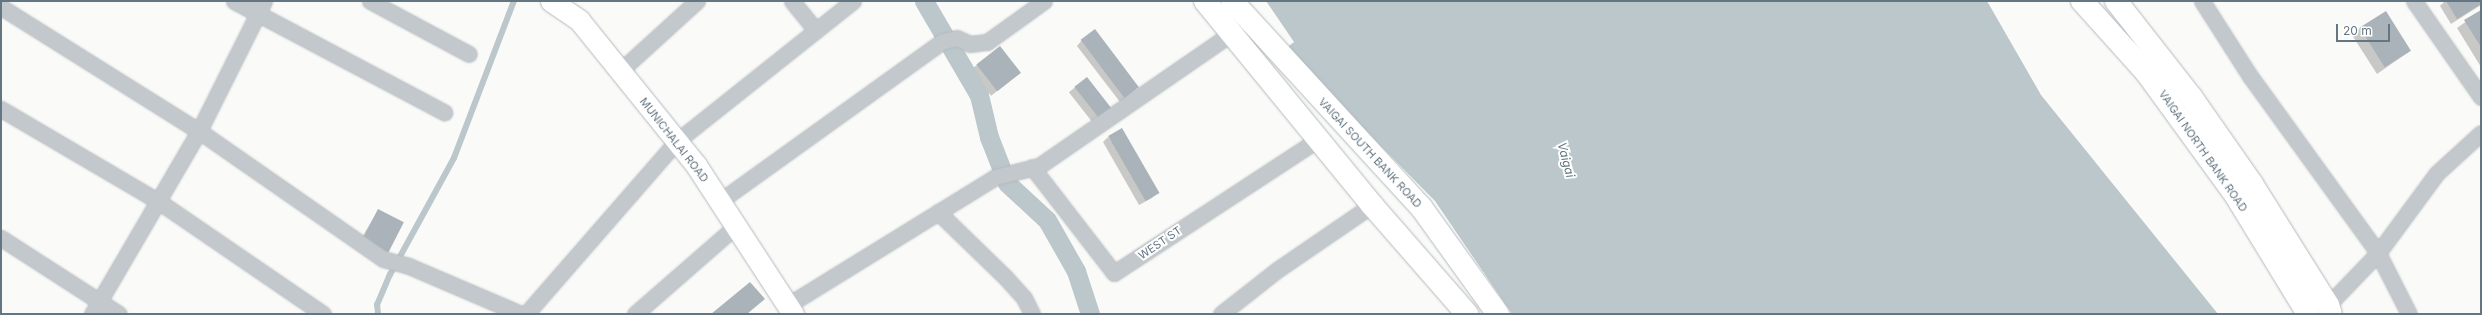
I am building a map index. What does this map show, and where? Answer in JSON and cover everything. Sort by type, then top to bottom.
[{"type":"main road","name":"MUNICHALAI ROAD","points":[[551,1],[579,20],[677,141],[720,201],[791,310]]},
{"type":"main road","points":[[1205,1],[1230,34],[1372,205],[1467,314]]},
{"type":"main road","name":"VAIGAI SOUTH BANK ROAD","points":[[1232,1],[1420,207],[1498,314]]},
{"type":"main road","name":"VAIGAI NORTH BANK ROAD","points":[[2082,1],[2155,84],[2236,196],[2308,314]]},
{"type":"main road","name":"VAIGAI NORTH BANK ROAD","points":[[2116,1],[2192,98],[2252,184],[2330,310]]},
{"type":"street","points":[[234,1],[260,7],[444,112]]},
{"type":"street","points":[[370,1],[470,54]]},
{"type":"street","points":[[620,71],[697,1]]},
{"type":"street","points":[[792,1],[816,31]]},
{"type":"street","points":[[526,314],[677,141],[853,1]]},
{"type":"street","points":[[720,201],[950,40],[970,44],[987,42],[1044,1]]},
{"type":"street","points":[[2202,1],[2250,76],[2378,253],[2408,314]]},
{"type":"street","points":[[2414,1],[2481,97]]},
{"type":"street","points":[[1,7],[199,131],[383,259],[409,266],[521,314]]},
{"type":"street","points":[[92,314],[199,131],[260,7]]},
{"type":"street","points":[[791,310],[938,212],[995,177],[1039,166],[1230,34]]},
{"type":"street","points":[[1,109],[158,201],[323,314]]},
{"type":"street","points":[[2330,310],[2378,253],[2437,173],[2481,133]]},
{"type":"street","name":"WEST ST","points":[[1032,168],[1114,274],[1318,139]]},
{"type":"street","points":[[1221,314],[1277,270],[1372,205]]},
{"type":"street","points":[[938,212],[1006,278],[1024,298],[1032,314]]},
{"type":"street","points":[[635,314],[736,226]]},
{"type":"street","points":[[1,238],[119,314]]},
{"type":"water","name":"Vaigai","points":[[1266,1],[1987,1],[2041,95],[2218,314],[1512,314],[1435,201],[1285,49],[1294,42]]},
{"type":"building","points":[[2446,1],[2481,1],[2481,4],[2457,19]]},
{"type":"building","points":[[2481,10],[2481,47],[2464,20]]},
{"type":"building","points":[[2386,11],[2411,51],[2385,67],[2360,27]]},
{"type":"building","points":[[1095,29],[1139,87],[1125,98],[1081,40]]},
{"type":"building","points":[[1000,46],[1021,73],[997,91],[976,64]]},
{"type":"building","points":[[1087,77],[1111,108],[1098,118],[1074,87]]},
{"type":"building","points":[[1122,128],[1160,193],[1146,201],[1108,136]]},
{"type":"building","points":[[378,209],[404,222],[388,252],[363,239]]},
{"type":"building","points":[[750,282],[765,299],[747,314],[711,314]]},
{"type":"waterway","points":[[378,314],[377,305],[390,275],[454,158],[514,1]]},
{"type":"waterway","points":[[924,1],[979,95],[989,137],[1007,183],[1047,220],[1076,271],[1090,314]]}]
